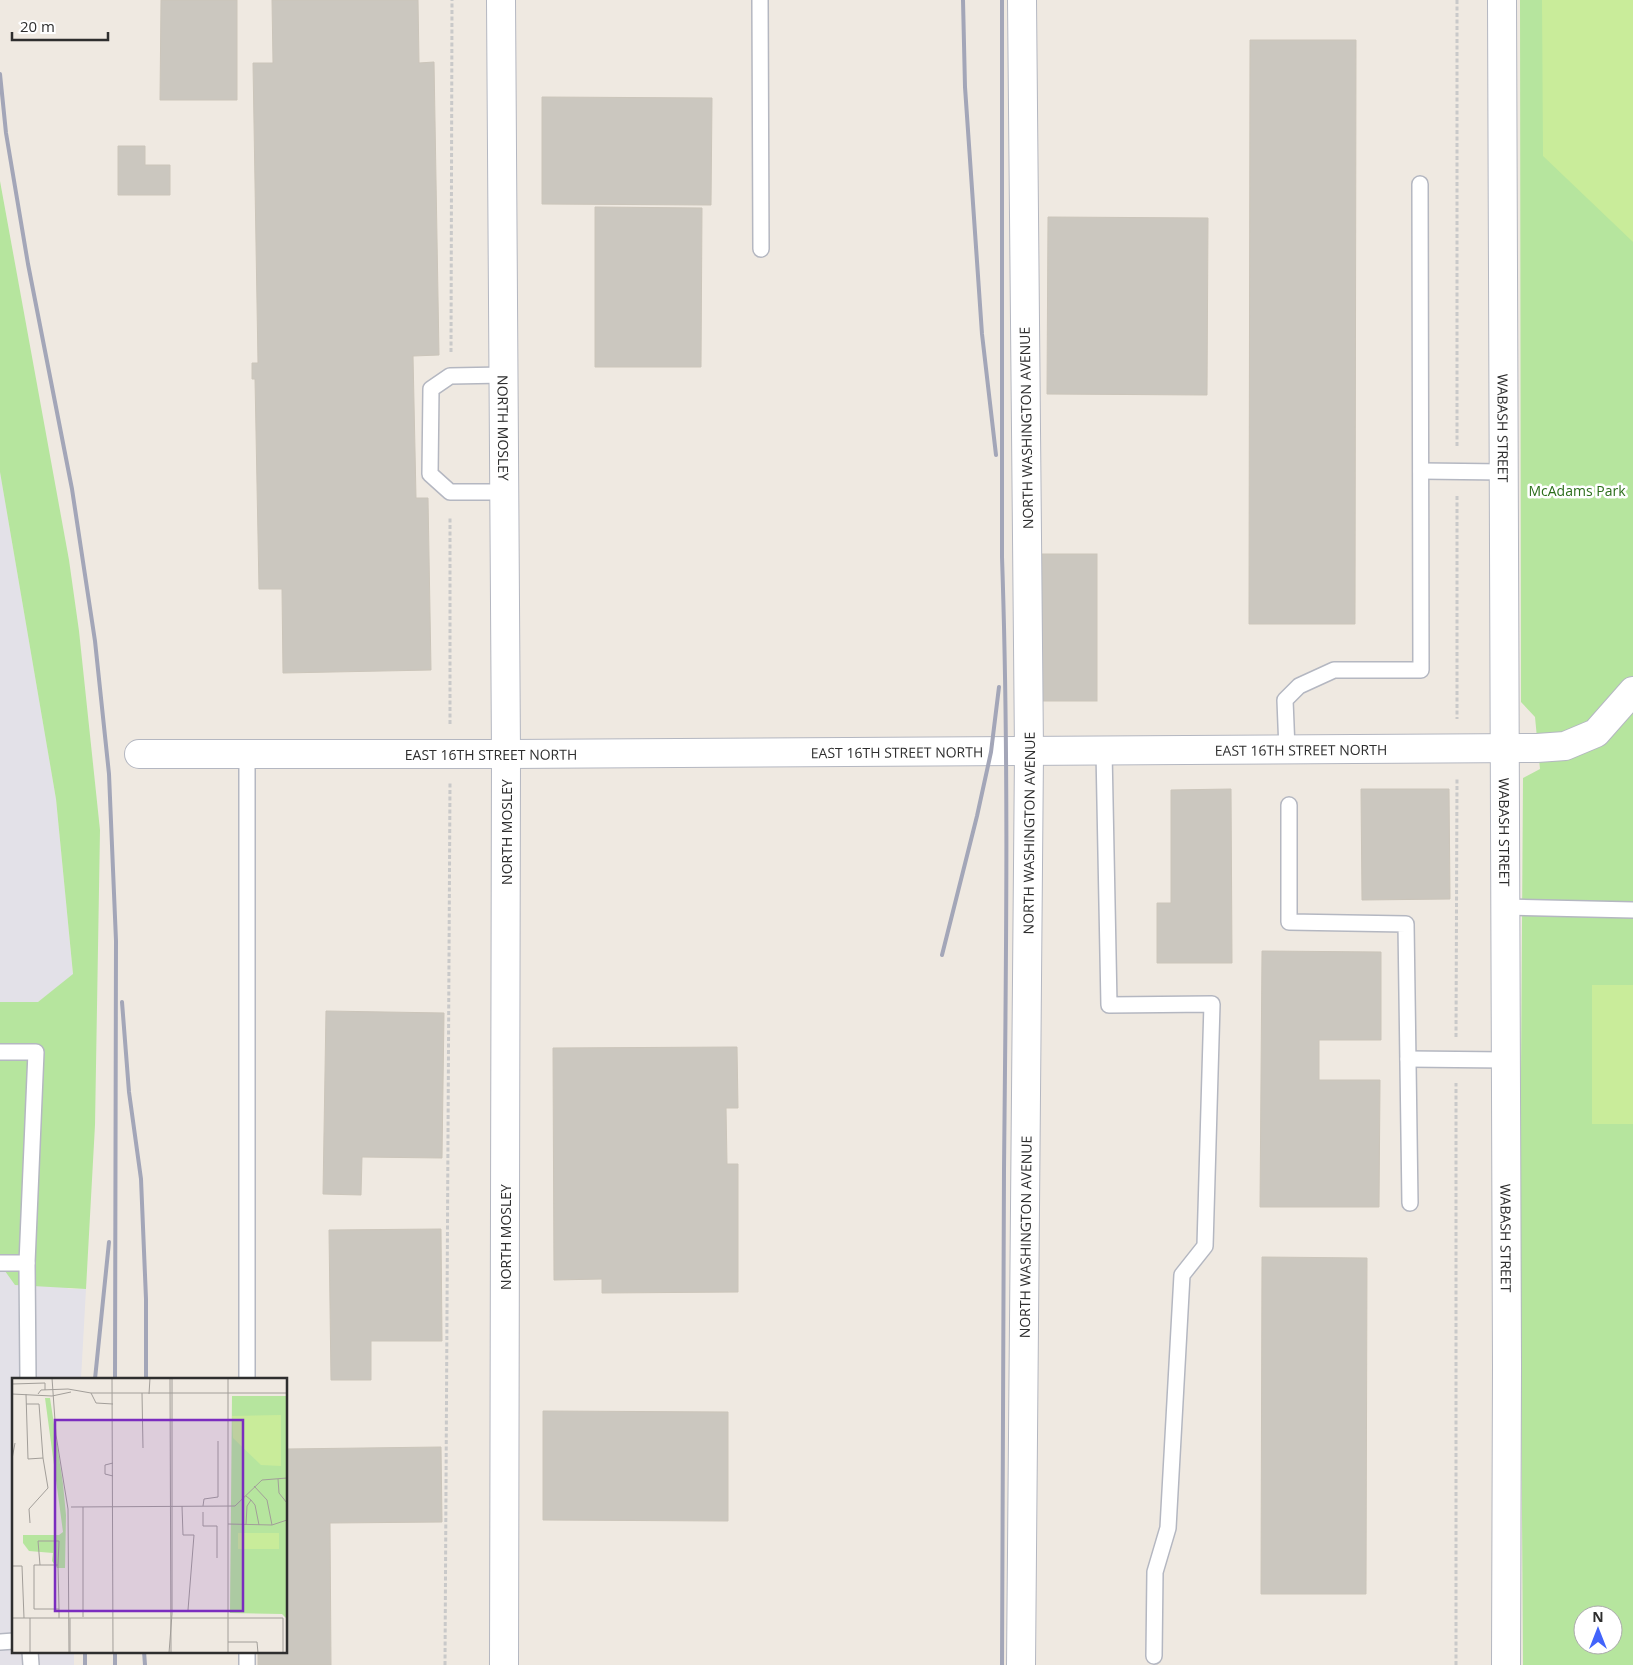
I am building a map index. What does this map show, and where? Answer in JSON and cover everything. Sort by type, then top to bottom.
[{"type":"street","name":"NORTH MOSLEY","points":[[501,0],[506,754],[504,1665]]},
{"type":"street","name":"NORTH WASHINGTON AVENUE","points":[[1021,1665],[1029,752],[1022,0]]},
{"type":"street","name":"WABASH STREET","points":[[1502,0],[1506,1665]]},
{"type":"street","name":"EAST 16TH STREET NORTH","points":[[139,754],[1029,752],[1565,746],[1596,733],[1633,691]]},
{"type":"lane","points":[[760,0],[761,249]]},
{"type":"lane","points":[[1286,750],[1285,700],[1299,686],[1334,670],[1421,670],[1420,184]]},
{"type":"lane","points":[[504,375],[450,376],[431,389],[430,474],[450,492],[505,492]]},
{"type":"lane","points":[[1421,471],[1504,472]]},
{"type":"lane","points":[[1104,751],[1109,1005],[1212,1004],[1205,1246],[1182,1275],[1168,1528],[1155,1572],[1154,1656]]},
{"type":"lane","points":[[247,754],[247,1378]]},
{"type":"lane","points":[[1289,805],[1290,922],[1406,924],[1410,1203]]},
{"type":"lane","points":[[1505,907],[1633,910]]},
{"type":"lane","points":[[0,1052],[36,1052],[28,1263],[28,1378]]},
{"type":"lane","points":[[1408,1059],[1505,1060]]},
{"type":"lane","points":[[0,1263],[28,1263]]},
{"type":"lane","points":[[30,1652],[30,1665]]},
{"type":"lane","points":[[247,1652],[247,1665]]},
{"type":"path","points":[[450,376],[452,0]]},
{"type":"path","points":[[1456,1665],[1457,0]]},
{"type":"path","points":[[445,1665],[450,492]]},
{"type":"shaded area","points":[[0,472],[56,799],[73,975],[38,1002],[0,1002]]},
{"type":"shaded area","points":[[0,1264],[70,1289],[86,1289],[81,1378],[12,1378],[12,1652],[74,1652],[74,1665],[0,1665]]},
{"type":"green space","name":"McAdams Park","points":[[1520,0],[1633,0],[1633,1665],[1523,1665],[1520,1219],[1523,778],[1540,769],[1535,717],[1521,702]]},
{"type":"green space","points":[[1542,0],[1633,0],[1633,242],[1543,156]]},
{"type":"green space","points":[[0,181],[69,560],[79,631],[100,830],[95,1125],[86,1289],[15,1285],[0,1264],[0,1002],[38,1002],[73,974],[56,799],[0,472]]},
{"type":"green space","points":[[1592,985],[1633,985],[1633,1124],[1592,1124]]},
{"type":"building","points":[[161,0],[237,0],[237,100],[160,100]]},
{"type":"building","points":[[272,0],[418,0],[419,63],[434,62],[439,355],[413,356],[416,498],[428,498],[431,670],[283,673],[282,589],[259,589],[255,379],[252,379],[252,363],[258,363],[253,63],[273,63]]},
{"type":"building","points":[[1250,40],[1356,40],[1355,624],[1249,624]]},
{"type":"building","points":[[542,97],[712,98],[711,205],[542,204]]},
{"type":"building","points":[[118,146],[145,146],[145,165],[170,165],[170,195],[118,195]]},
{"type":"building","points":[[595,207],[702,208],[701,367],[595,367]]},
{"type":"building","points":[[1048,217],[1208,218],[1207,395],[1047,394]]},
{"type":"building","points":[[1038,554],[1097,554],[1097,701],[1038,701]]},
{"type":"building","points":[[1231,789],[1232,963],[1157,963],[1157,903],[1171,903],[1171,790]]},
{"type":"building","points":[[1361,789],[1449,789],[1450,899],[1362,900]]},
{"type":"building","points":[[1262,951],[1381,952],[1381,1040],[1319,1040],[1319,1080],[1380,1080],[1379,1207],[1260,1207]]},
{"type":"building","points":[[326,1011],[444,1013],[442,1158],[362,1157],[361,1195],[323,1194]]},
{"type":"building","points":[[737,1047],[738,1108],[726,1108],[727,1164],[738,1164],[738,1292],[602,1293],[602,1279],[554,1280],[553,1048]]},
{"type":"building","points":[[441,1229],[442,1341],[371,1341],[371,1380],[331,1380],[329,1230]]},
{"type":"building","points":[[1262,1257],[1367,1258],[1366,1594],[1261,1594]]},
{"type":"building","points":[[543,1411],[728,1412],[728,1521],[543,1520]]},
{"type":"building","points":[[441,1447],[442,1522],[330,1523],[331,1665],[258,1665],[258,1652],[288,1652],[288,1449]]},
{"type":"railway","points":[[963,0],[965,87],[982,334],[996,455]]},
{"type":"railway","points":[[1002,0],[1002,557],[1006,710],[1002,1665]]},
{"type":"railway","points":[[0,74],[6,133],[28,264],[72,489],[95,641],[109,774],[116,941],[115,1378]]},
{"type":"railway","points":[[942,955],[991,752],[999,687]]},
{"type":"railway","points":[[122,1002],[129,1092],[141,1179],[146,1299],[146,1378]]},
{"type":"railway","points":[[95,1378],[109,1242]]},
{"type":"railway","points":[[85,1652],[85,1665]]},
{"type":"railway","points":[[115,1652],[115,1665]]},
{"type":"railway","points":[[144,1652],[145,1665]]}]
